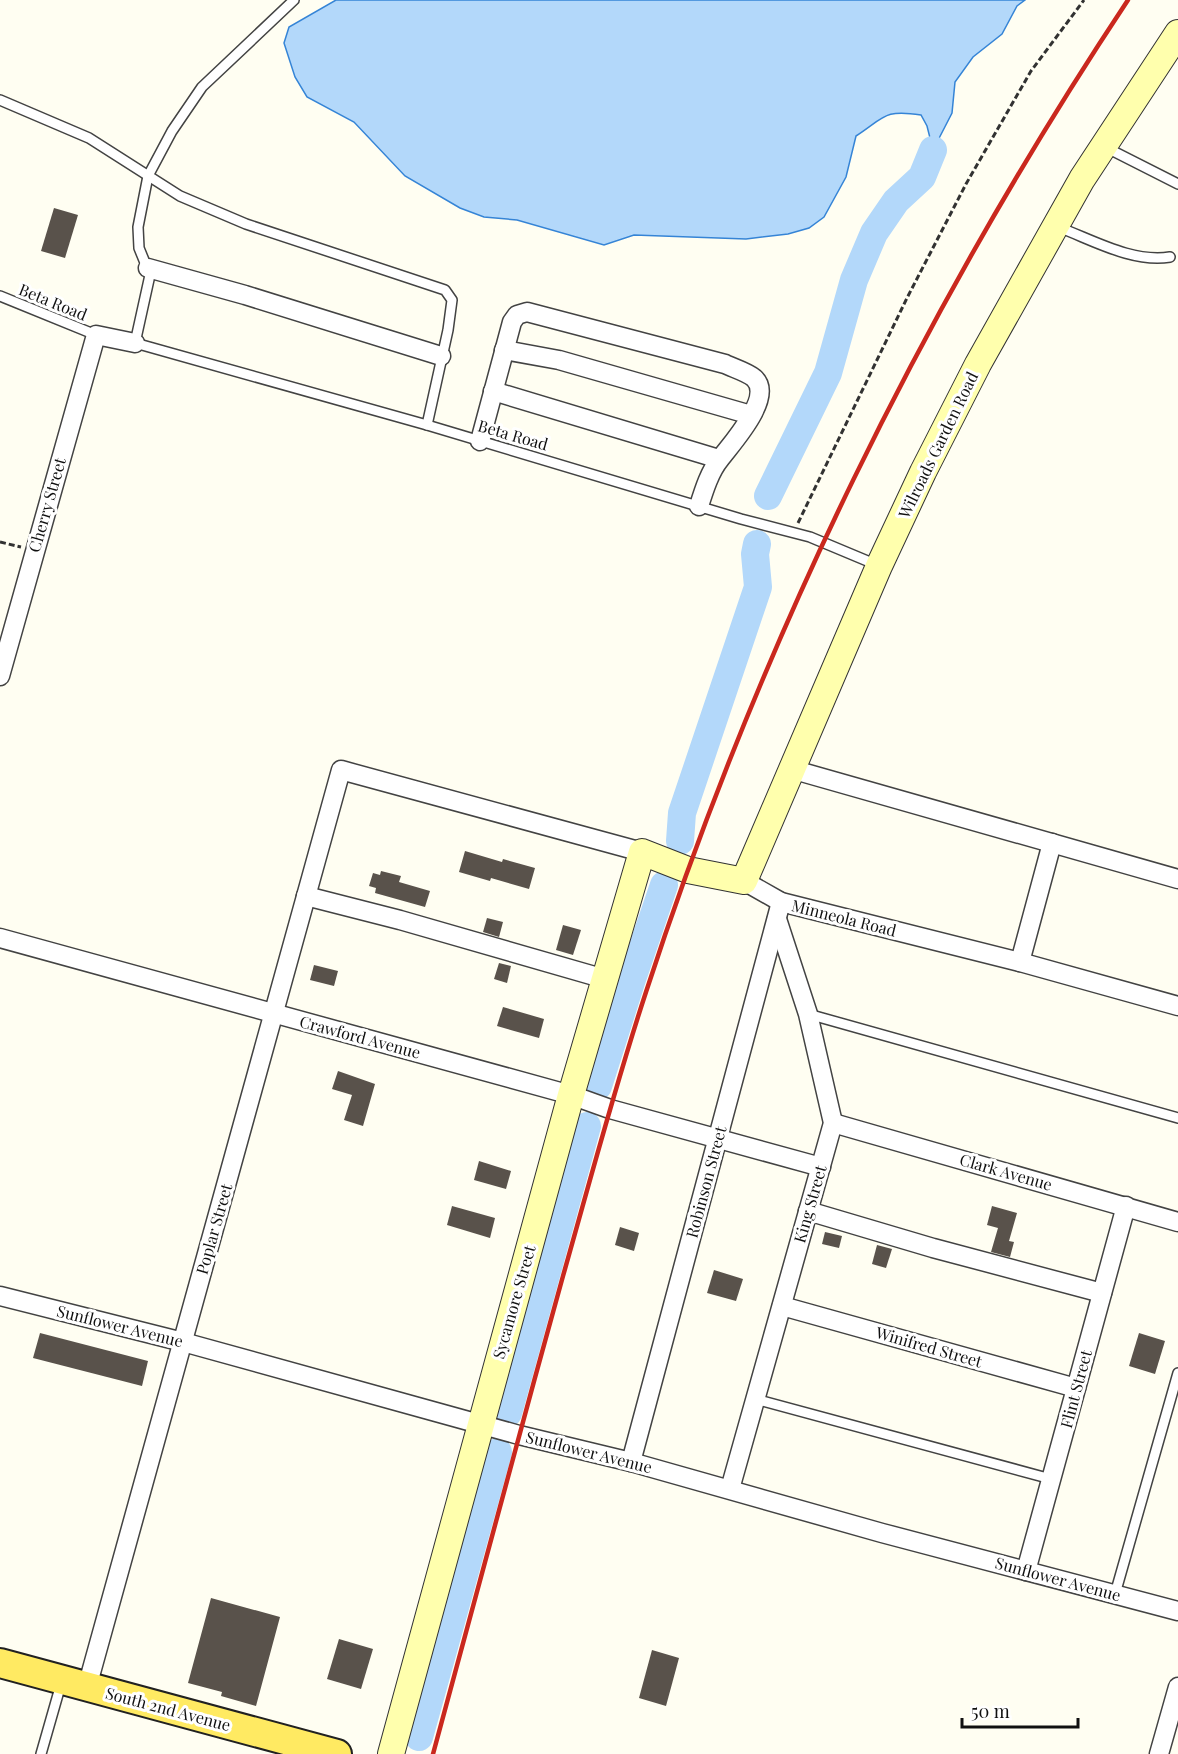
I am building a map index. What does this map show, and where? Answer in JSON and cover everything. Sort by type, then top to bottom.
[{"type":"main road","name":"South 2nd Avenue","points":[[0,1664],[337,1754]]},
{"type":"street","name":"Wilroads Garden Road","points":[[744,881],[879,566],[923,472],[978,364],[1055,226],[1103,146],[1178,33]]},
{"type":"street","points":[[148,268],[441,357]]},
{"type":"street","points":[[480,441],[512,322],[517,315],[528,312],[725,364],[754,378],[759,388],[756,405],[745,428],[719,459],[699,506]]},
{"type":"street","points":[[96,335],[135,343]]},
{"type":"street","name":"Cherry Street","points":[[0,673],[96,335]]},
{"type":"street","points":[[504,350],[559,360],[751,415]]},
{"type":"street","points":[[493,391],[719,459]]},
{"type":"street","points":[[791,769],[1178,879]]},
{"type":"street","name":"Minneola Road","points":[[341,770],[642,852],[688,870],[744,881],[779,910],[1020,962],[1178,1006]]},
{"type":"street","name":"Poplar Street","points":[[74,1683],[183,1342],[341,770]]},
{"type":"street","points":[[1020,962],[1052,843]]},
{"type":"street","name":"Sycamore Street","points":[[391,1754],[480,1422],[571,1095],[642,852]]},
{"type":"street","points":[[306,896],[400,920],[605,979]]},
{"type":"street","name":"King Street","points":[[730,1489],[833,1123],[808,1014],[779,910]]},
{"type":"street","name":"Robinson Street","points":[[631,1462],[779,910]]},
{"type":"street","name":"Crawford Avenue","points":[[0,938],[571,1095],[610,1109],[821,1167]]},
{"type":"street","name":"Clark Avenue","points":[[833,1123],[1178,1222]]},
{"type":"street","name":"Flint Street","points":[[1026,1571],[1126,1206]]},
{"type":"street","points":[[808,1211],[933,1248],[1102,1293]]},
{"type":"street","name":"Sunflower Avenue","points":[[0,1296],[183,1342],[730,1489],[882,1533],[1178,1611]]},
{"type":"street","name":"Winifred Street","points":[[782,1305],[1076,1388]]},
{"type":"street","points":[[1159,1754],[1178,1687]]},
{"type":"lane","points":[[135,343],[150,276],[139,248],[138,227],[148,176],[172,131],[202,87],[294,0]]},
{"type":"lane","points":[[0,100],[89,138],[180,196],[246,224],[445,290],[452,300],[448,330],[427,425]]},
{"type":"lane","points":[[1103,146],[1178,184]]},
{"type":"lane","points":[[1055,226],[1136,256],[1149,259],[1170,257]]},
{"type":"lane","name":"Beta Road","points":[[0,296],[96,335]]},
{"type":"lane","name":"Beta Road","points":[[135,343],[427,425],[810,537],[879,566]]},
{"type":"lane","points":[[808,1014],[1178,1118]]},
{"type":"lane","points":[[1115,1594],[1178,1373]]},
{"type":"lane","points":[[755,1399],[1051,1479]]},
{"type":"lane","points":[[41,1754],[74,1683]]},
{"type":"path","points":[[794,533],[907,298],[966,184],[1031,71],[1084,0]]},
{"type":"path","points":[[0,542],[34,550]]},
{"type":"water","points":[[336,0],[1025,0],[1017,6],[1002,34],[973,57],[955,82],[952,113],[933,150],[927,126],[921,115],[899,113],[880,119],[856,136],[846,177],[824,217],[809,228],[788,234],[746,239],[634,235],[604,245],[517,220],[484,217],[460,208],[405,176],[354,122],[307,97],[295,77],[284,43],[289,27]]},
{"type":"building","points":[[54,208],[78,215],[65,258],[41,251]]},
{"type":"building","points":[[465,851],[502,862],[503,859],[535,868],[529,889],[459,872]]},
{"type":"building","points":[[381,871],[401,876],[399,882],[430,891],[425,907],[375,893],[376,888],[369,886],[373,873],[380,875]]},
{"type":"building","points":[[487,918],[503,922],[499,937],[483,932]]},
{"type":"building","points":[[563,925],[581,930],[573,955],[556,950]]},
{"type":"building","points":[[499,963],[511,966],[507,983],[494,979]]},
{"type":"building","points":[[314,965],[338,971],[334,986],[310,980]]},
{"type":"building","points":[[503,1007],[544,1019],[539,1038],[497,1026]]},
{"type":"building","points":[[338,1071],[375,1084],[363,1126],[344,1120],[352,1095],[332,1089]]},
{"type":"building","points":[[479,1161],[511,1171],[506,1189],[474,1180]]},
{"type":"building","points":[[452,1206],[495,1218],[490,1238],[447,1225]]},
{"type":"building","points":[[992,1206],[1017,1213],[1009,1241],[1014,1242],[1010,1257],[991,1252],[998,1228],[987,1225]]},
{"type":"building","points":[[620,1227],[639,1233],[634,1251],[615,1245]]},
{"type":"building","points":[[825,1232],[842,1236],[839,1248],[822,1244]]},
{"type":"building","points":[[877,1245],[892,1249],[886,1268],[872,1264]]},
{"type":"building","points":[[714,1270],[743,1279],[736,1301],[707,1293]]},
{"type":"building","points":[[40,1333],[148,1361],[142,1386],[33,1358]]},
{"type":"building","points":[[1139,1333],[1165,1341],[1155,1374],[1129,1366]]},
{"type":"building","points":[[211,1598],[280,1617],[256,1706],[221,1696],[222,1692],[188,1683]]},
{"type":"building","points":[[339,1639],[373,1649],[361,1689],[327,1679]]},
{"type":"building","points":[[652,1650],[679,1658],[666,1706],[639,1698]]},
{"type":"waterway","points":[[768,496],[828,373],[854,280],[874,233],[896,201],[922,177],[933,150]]},
{"type":"waterway","points":[[680,841],[682,813],[758,587],[755,554],[757,544]]},
{"type":"waterway","points":[[598,1086],[664,885]]},
{"type":"waterway","points":[[508,1413],[587,1126]]},
{"type":"waterway","points":[[419,1737],[498,1452]]},
{"type":"railway","points":[[433,1754],[624,1063],[691,861],[741,733],[795,605],[853,480],[916,357],[983,235],[1053,116],[1128,0]]}]
